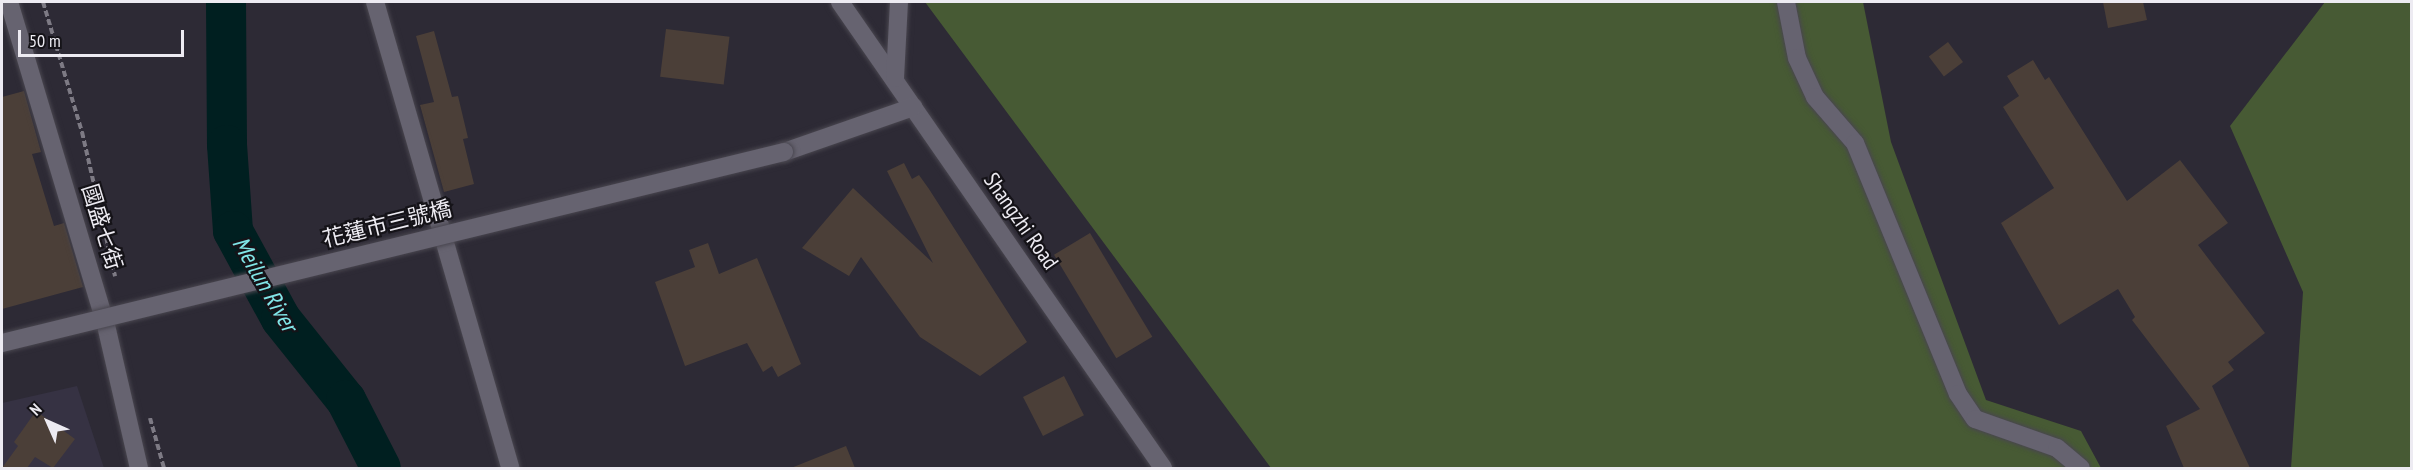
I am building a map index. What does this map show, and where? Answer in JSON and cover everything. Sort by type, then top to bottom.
[{"type":"street","name":"國盛七街","points":[[9,2],[9,25],[105,321],[139,468]]},
{"type":"street","points":[[375,2],[510,468]]},
{"type":"street","name":"Shangzhi Road","points":[[840,2],[895,78],[912,107],[1163,468]]},
{"type":"street","points":[[895,78],[899,2]]},
{"type":"street","points":[[1786,2],[1797,58],[1815,97],[1855,143],[1958,394],[1975,418],[2057,448],[2080,468]]},
{"type":"street","name":"花蓮市三號橋","points":[[2,343],[784,152],[912,107]]},
{"type":"path","points":[[43,2],[82,132],[116,282]]},
{"type":"path","points":[[149,415],[164,468]]},
{"type":"shaded area","points":[[77,386],[104,468],[2,468],[2,403]]},
{"type":"green space","points":[[925,2],[1863,2],[1891,142],[1986,400],[2081,431],[2101,468],[1271,468]]},
{"type":"green space","points":[[2325,2],[2411,2],[2411,468],[2291,468],[2303,292],[2230,126]]},
{"type":"building","points":[[2103,2],[2143,2],[2147,20],[2108,28]]},
{"type":"building","points":[[666,29],[730,37],[724,84],[660,77]]},
{"type":"building","points":[[434,31],[452,97],[458,96],[468,138],[463,139],[474,184],[444,192],[420,105],[434,102],[416,36]]},
{"type":"building","points":[[1948,42],[1963,62],[1944,76],[1929,56]]},
{"type":"building","points":[[2033,60],[2045,80],[2049,77],[2127,201],[2180,160],[2228,223],[2198,245],[2265,333],[2228,362],[2234,370],[2212,386],[2250,468],[2184,468],[2166,426],[2200,409],[2132,320],[2135,317],[2118,289],[2059,325],[2001,223],[2054,188],[2003,107],[2019,96],[2007,76]]},
{"type":"building","points":[[24,91],[41,152],[32,154],[54,226],[64,223],[83,287],[2,309],[2,97]]},
{"type":"building","points":[[904,163],[912,179],[919,175],[929,189],[1027,342],[980,376],[920,337],[861,257],[849,276],[802,248],[853,188],[933,263],[887,171]]},
{"type":"building","points":[[1090,233],[1152,337],[1116,358],[1054,255]]},
{"type":"building","points":[[708,243],[719,274],[757,258],[801,364],[778,377],[772,366],[763,372],[747,343],[685,366],[655,282],[695,267],[689,250]]},
{"type":"building","points":[[1064,376],[1084,415],[1043,436],[1023,397]]},
{"type":"building","points":[[36,411],[75,439],[53,468],[35,457],[27,468],[2,468],[18,446],[14,442]]},
{"type":"building","points":[[846,446],[855,468],[791,468]]},
{"type":"waterway","name":"Meilun River","points":[[226,2],[227,145],[233,231],[281,319],[346,400],[381,468]]}]
